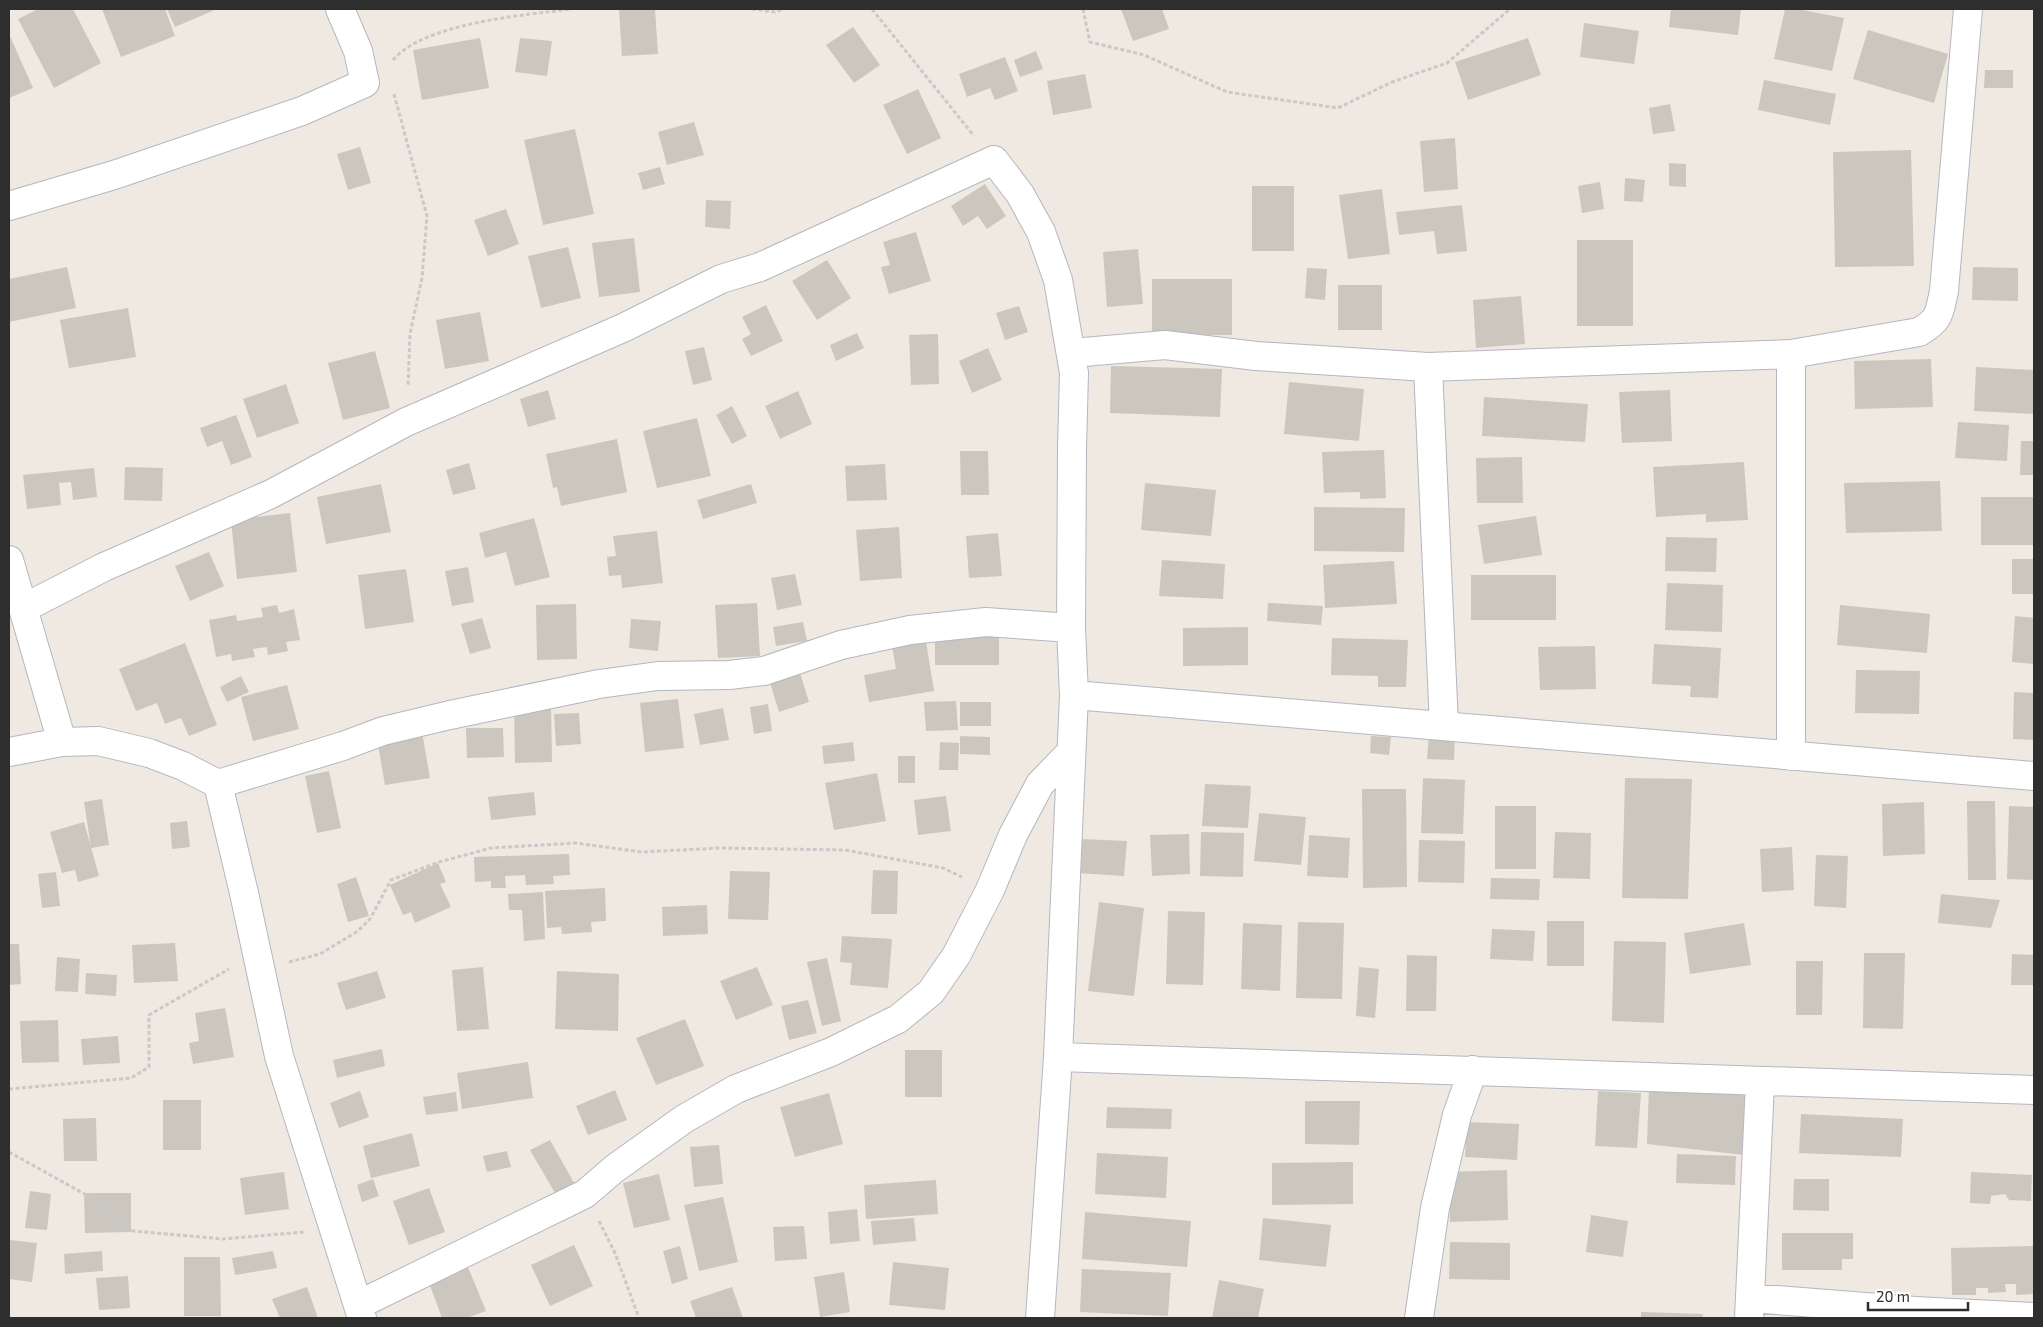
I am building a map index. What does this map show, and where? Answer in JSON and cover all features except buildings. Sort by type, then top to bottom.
[{"type":"street","points":[[9,206],[114,175],[293,114],[372,80],[340,9]]},
{"type":"street","points":[[1072,354],[1165,345],[1256,356],[1428,367],[1791,354],[1919,332],[1929,326],[1939,316],[1944,291],[1968,9]]},
{"type":"street","points":[[24,608],[104,568],[271,494],[406,422],[623,328],[721,279],[760,266],[994,160],[1020,194],[1041,232],[1058,280],[1074,373],[1071,628],[1074,695],[1058,1057],[1040,1318]]},
{"type":"street","points":[[1791,354],[1791,756]]},
{"type":"street","points":[[1428,367],[1444,726]]},
{"type":"street","points":[[9,560],[62,742]]},
{"type":"street","points":[[9,752],[62,742],[98,741],[149,754],[183,766],[218,784],[343,746],[383,731],[599,684],[658,676],[729,675],[764,672],[841,644],[910,630],[986,622],[1071,628]]},
{"type":"street","points":[[1074,695],[2034,776]]},
{"type":"street","points":[[218,784],[279,1056],[336,1230],[360,1311],[584,1194],[614,1169],[684,1119],[736,1089],[832,1052],[898,1019],[931,992],[956,956],[990,890],[1013,835],[1040,784],[1071,752]]},
{"type":"street","points":[[1058,1057],[1473,1070],[1760,1083],[2034,1090]]},
{"type":"street","points":[[1419,1318],[1435,1208],[1457,1115],[1473,1070]]},
{"type":"street","points":[[1760,1083],[1750,1308],[1915,1311],[2034,1317]]},
{"type":"path","points":[[406,422],[410,334],[422,278],[427,216],[394,94],[372,80],[398,54],[423,38],[463,26],[526,14],[572,9]]},
{"type":"path","points":[[752,9],[775,12],[784,9]]},
{"type":"path","points":[[872,9],[994,160]]},
{"type":"path","points":[[1083,9],[1090,42],[1144,55],[1227,92],[1338,108],[1392,82],[1447,63],[1510,9]]},
{"type":"path","points":[[9,1090],[131,1078],[150,1066],[150,1015],[248,958],[261,969],[320,954],[358,931],[370,918],[391,880],[439,862],[491,848],[575,843],[642,852],[720,848],[845,850],[943,868],[990,890]]},
{"type":"path","points":[[9,1152],[108,1207],[122,1230],[223,1239],[336,1230]]},
{"type":"path","points":[[584,1194],[615,1253],[639,1318]]}]
